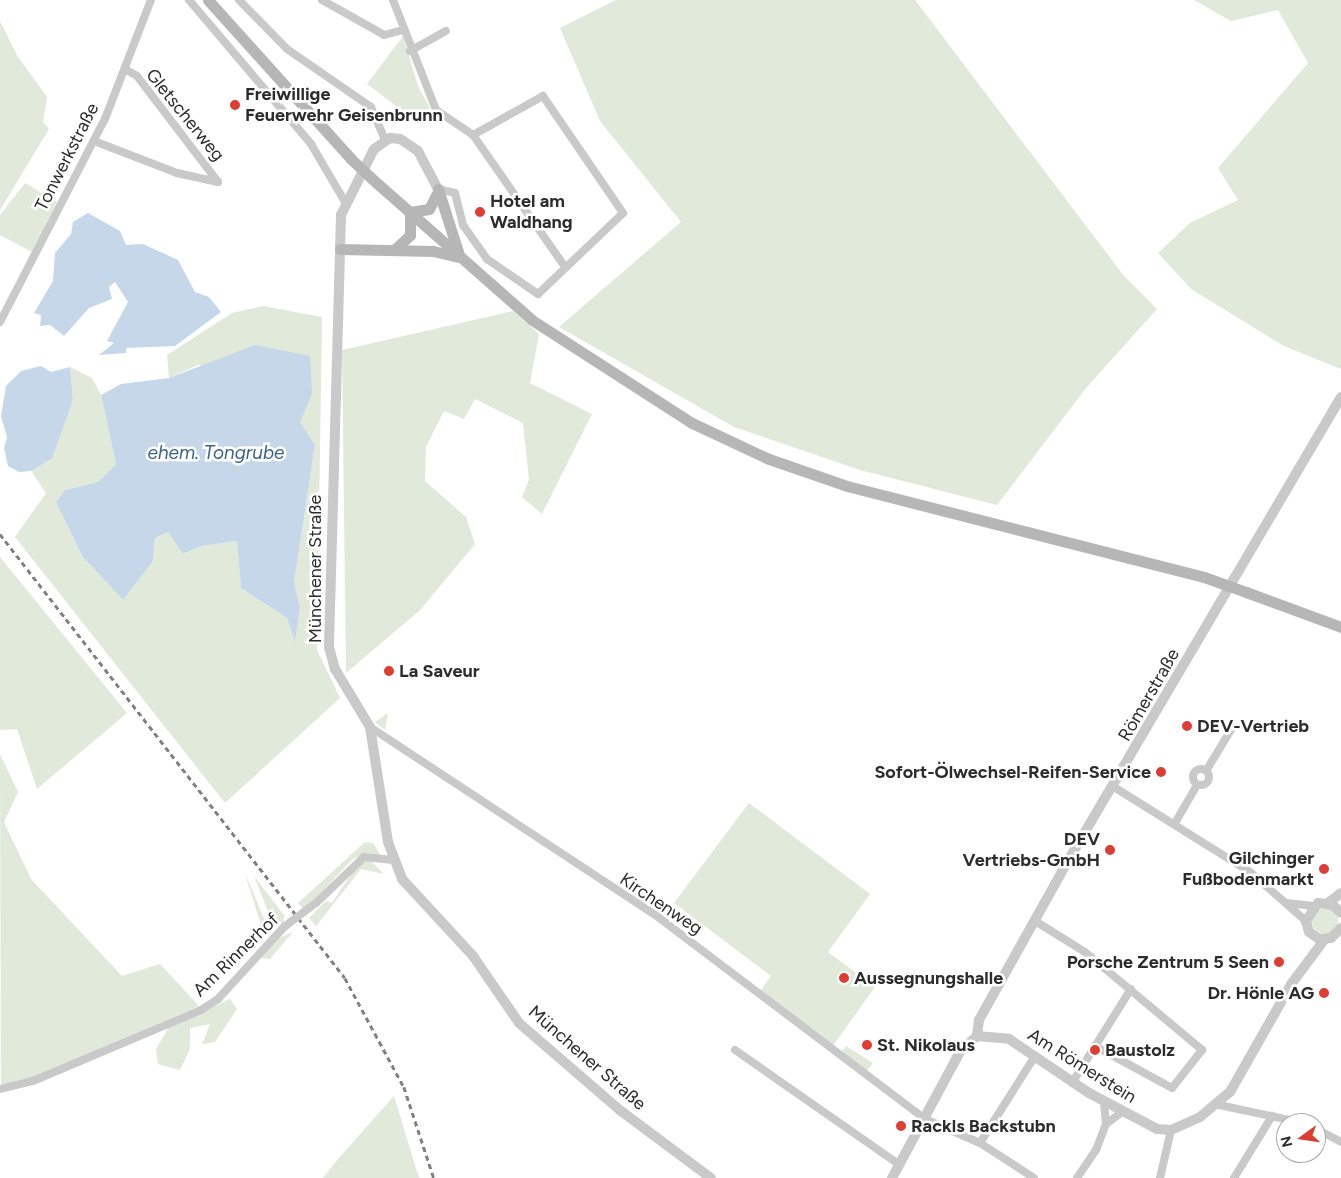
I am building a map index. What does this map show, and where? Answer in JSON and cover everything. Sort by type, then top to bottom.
[{"type":"main road","points":[[208,0],[351,159],[532,320],[617,378],[692,423],[768,460],[847,486],[1204,577],[1341,627]]},
{"type":"main road","points":[[410,212],[429,209],[438,189]]},
{"type":"main road","points":[[438,189],[460,257]]},
{"type":"main road","points":[[394,250],[410,235],[410,212]]},
{"type":"main road","points":[[340,249],[394,250],[460,257]]},
{"type":"street","name":"Tonwerkstraße","points":[[0,322],[94,141],[125,70],[151,0]]},
{"type":"street","points":[[189,0],[311,144],[344,202]]},
{"type":"street","points":[[322,0],[384,35],[403,30]]},
{"type":"street","points":[[393,0],[410,51],[436,110],[473,135],[565,267]]},
{"type":"street","points":[[241,1],[287,49],[371,107],[385,140]]},
{"type":"street","points":[[410,51],[446,32]]},
{"type":"street","name":"Gletscherweg","points":[[94,141],[177,173],[218,182],[137,76],[125,70]]},
{"type":"street","points":[[344,202],[374,149],[385,140],[400,139],[418,150],[438,189],[454,193],[472,239],[487,259],[525,288],[538,294],[624,213],[590,168],[550,101],[539,96],[473,135]]},
{"type":"street","name":"Münchener Straße","points":[[344,202],[340,249],[327,618],[335,670],[370,727],[393,860],[414,895],[473,956],[519,1023],[621,1111],[711,1178]]},
{"type":"street","name":"Römerstraße","points":[[977,1036],[979,1020],[1035,921],[1341,397]]},
{"type":"street","name":"Kirchenweg","points":[[370,727],[658,917],[925,1119],[980,1143],[1034,1178]]},
{"type":"street","points":[[1197,785],[1207,783],[1206,771],[1232,728]]},
{"type":"street","points":[[1175,823],[1197,785],[1194,773],[1206,771]]},
{"type":"street","points":[[1114,787],[1175,823],[1250,872],[1306,921],[1309,932],[1306,960]]},
{"type":"street","name":"Am Rinnerhof","points":[[0,1089],[33,1081],[201,1010],[218,998],[284,927],[316,903],[364,857],[393,860]]},
{"type":"street","points":[[1284,902],[1314,906],[1328,903],[1341,893]]},
{"type":"street","points":[[1328,903],[1341,912]]},
{"type":"street","points":[[1306,921],[1314,906]]},
{"type":"street","points":[[1035,921],[1131,989],[1200,1045],[1201,1056],[1172,1088],[1095,1046]]},
{"type":"street","points":[[1309,932],[1324,940]]},
{"type":"street","points":[[1160,1178],[1171,1130],[1219,1105],[1306,960],[1324,940],[1339,933]]},
{"type":"street","points":[[1072,1083],[1131,989]]},
{"type":"street","points":[[892,1178],[961,1050],[977,1036]]},
{"type":"street","name":"Am Römerstein","points":[[977,1036],[1008,1039],[1072,1083],[1104,1102],[1122,1112],[1171,1130]]},
{"type":"street","points":[[735,1050],[900,1165]]},
{"type":"street","points":[[980,1143],[1035,1056]]},
{"type":"street","points":[[1077,1178],[1096,1150],[1106,1124],[1104,1102]]},
{"type":"street","points":[[1219,1105],[1276,1117]]},
{"type":"street","points":[[1106,1124],[1122,1112]]},
{"type":"street","points":[[1234,1178],[1272,1116]]},
{"type":"street","points":[[1326,1134],[1341,1142]]},
{"type":"green space","points":[[616,0],[915,0],[1124,276],[1157,309],[1086,388],[997,505],[860,470],[734,427],[559,327],[681,222],[600,121],[560,28]]},
{"type":"green space","points":[[1194,0],[1341,0],[1341,369],[1284,346],[1191,289],[1158,253],[1190,223],[1238,200],[1218,168],[1308,63],[1278,10],[1231,21]]},
{"type":"green space","points":[[0,21],[18,57],[47,97],[43,122],[49,129],[0,210]]},
{"type":"green space","points":[[403,36],[418,86],[430,108],[415,120],[367,84]]},
{"type":"green space","points":[[25,183],[57,202],[32,252],[0,235],[0,215]]},
{"type":"green space","points":[[263,306],[322,317],[317,650],[340,698],[225,803],[15,537],[46,493],[31,471],[41,464],[73,400],[70,367],[92,378],[101,395],[116,464],[98,482],[65,490],[56,502],[82,556],[123,600],[153,561],[155,538],[168,532],[184,554],[201,546],[237,541],[241,588],[287,618],[295,641],[300,607],[294,583],[315,445],[299,422],[312,394],[198,365],[169,378],[167,355],[232,313]]},
{"type":"green space","points":[[513,311],[539,334],[530,383],[592,414],[542,514],[522,497],[529,480],[523,423],[475,399],[464,419],[444,411],[426,447],[425,481],[466,517],[475,544],[420,610],[346,673],[342,350]]},
{"type":"green space","points":[[0,557],[127,713],[37,789],[17,729],[0,730]]},
{"type":"green space","points":[[388,713],[385,730],[375,722]]},
{"type":"green space","points":[[0,754],[18,792],[4,822],[31,879],[122,976],[160,964],[199,1006],[15,1085],[1,1085]]},
{"type":"green space","points":[[749,803],[870,894],[828,952],[875,987],[832,1047],[761,990],[771,976],[674,903]]},
{"type":"green space","points":[[365,842],[373,843],[382,857],[366,853],[353,859],[304,910],[298,903]]},
{"type":"green space","points":[[370,860],[384,874],[361,869],[316,926],[309,918],[326,901],[332,903],[359,863]]},
{"type":"green space","points":[[244,871],[270,933],[265,937]]},
{"type":"green space","points":[[254,876],[284,915],[284,926],[269,914]]},
{"type":"green space","points":[[1325,908],[1334,912],[1338,921],[1334,930],[1325,934],[1316,930],[1312,921],[1316,912]]},
{"type":"green space","points":[[293,932],[270,959],[259,958],[279,938]]},
{"type":"green space","points":[[230,999],[237,1009],[215,1042],[202,1044],[210,1024],[190,1028],[190,1049],[180,1070],[158,1064],[156,1049],[169,1027]]},
{"type":"green space","points":[[846,1046],[873,1063],[866,1072],[841,1053]]},
{"type":"green space","points":[[394,1096],[419,1178],[323,1178],[338,1159]]},
{"type":"water","points":[[88,213],[120,231],[126,245],[143,244],[178,260],[195,292],[209,297],[221,312],[175,346],[126,348],[126,353],[99,355],[114,343],[107,341],[128,302],[115,282],[109,287],[112,299],[89,308],[64,336],[50,325],[40,326],[41,315],[34,313],[53,281],[55,253],[71,234],[73,222]]},
{"type":"water","name":"ehem. Tongrube","points":[[255,345],[310,356],[312,394],[300,422],[315,445],[294,583],[300,607],[295,642],[287,618],[241,588],[237,541],[201,546],[183,554],[168,532],[155,538],[153,561],[123,600],[82,556],[56,502],[65,490],[98,482],[116,464],[101,395],[121,384],[169,378]]},
{"type":"water","points":[[41,366],[51,372],[70,367],[73,400],[52,458],[31,471],[19,472],[8,466],[4,448],[7,437],[1,416],[6,386],[21,371]]},
{"type":"railway","points":[[0,534],[345,978],[404,1087],[434,1178]]},
{"type":"place","name":"Freiwillige Feuerwehr Geisenbrunn","points":[[235,105]]},
{"type":"place","name":"Hotel am Waldhang","points":[[480,212]]},
{"type":"place","name":"La Saveur","points":[[389,671]]},
{"type":"place","name":"DEV-Vertrieb","points":[[1187,726]]},
{"type":"place","name":"Sofort-Ölwechsel-Reifen-Service","points":[[1161,772]]},
{"type":"place","name":"DEV Vertriebs-GmbH","points":[[1110,850]]},
{"type":"place","name":"Gilchinger Fußbodenmarkt","points":[[1324,869]]},
{"type":"place","name":"Porsche Zentrum 5 Seen","points":[[1279,962]]},
{"type":"place","name":"Aussegnungshalle","points":[[844,978]]},
{"type":"place","name":"Dr. Hönle AG","points":[[1324,993]]},
{"type":"place","name":"St. Nikolaus","points":[[867,1045]]},
{"type":"place","name":"Baustolz","points":[[1095,1050]]},
{"type":"place","name":"Rackls Backstubn","points":[[901,1126]]}]
